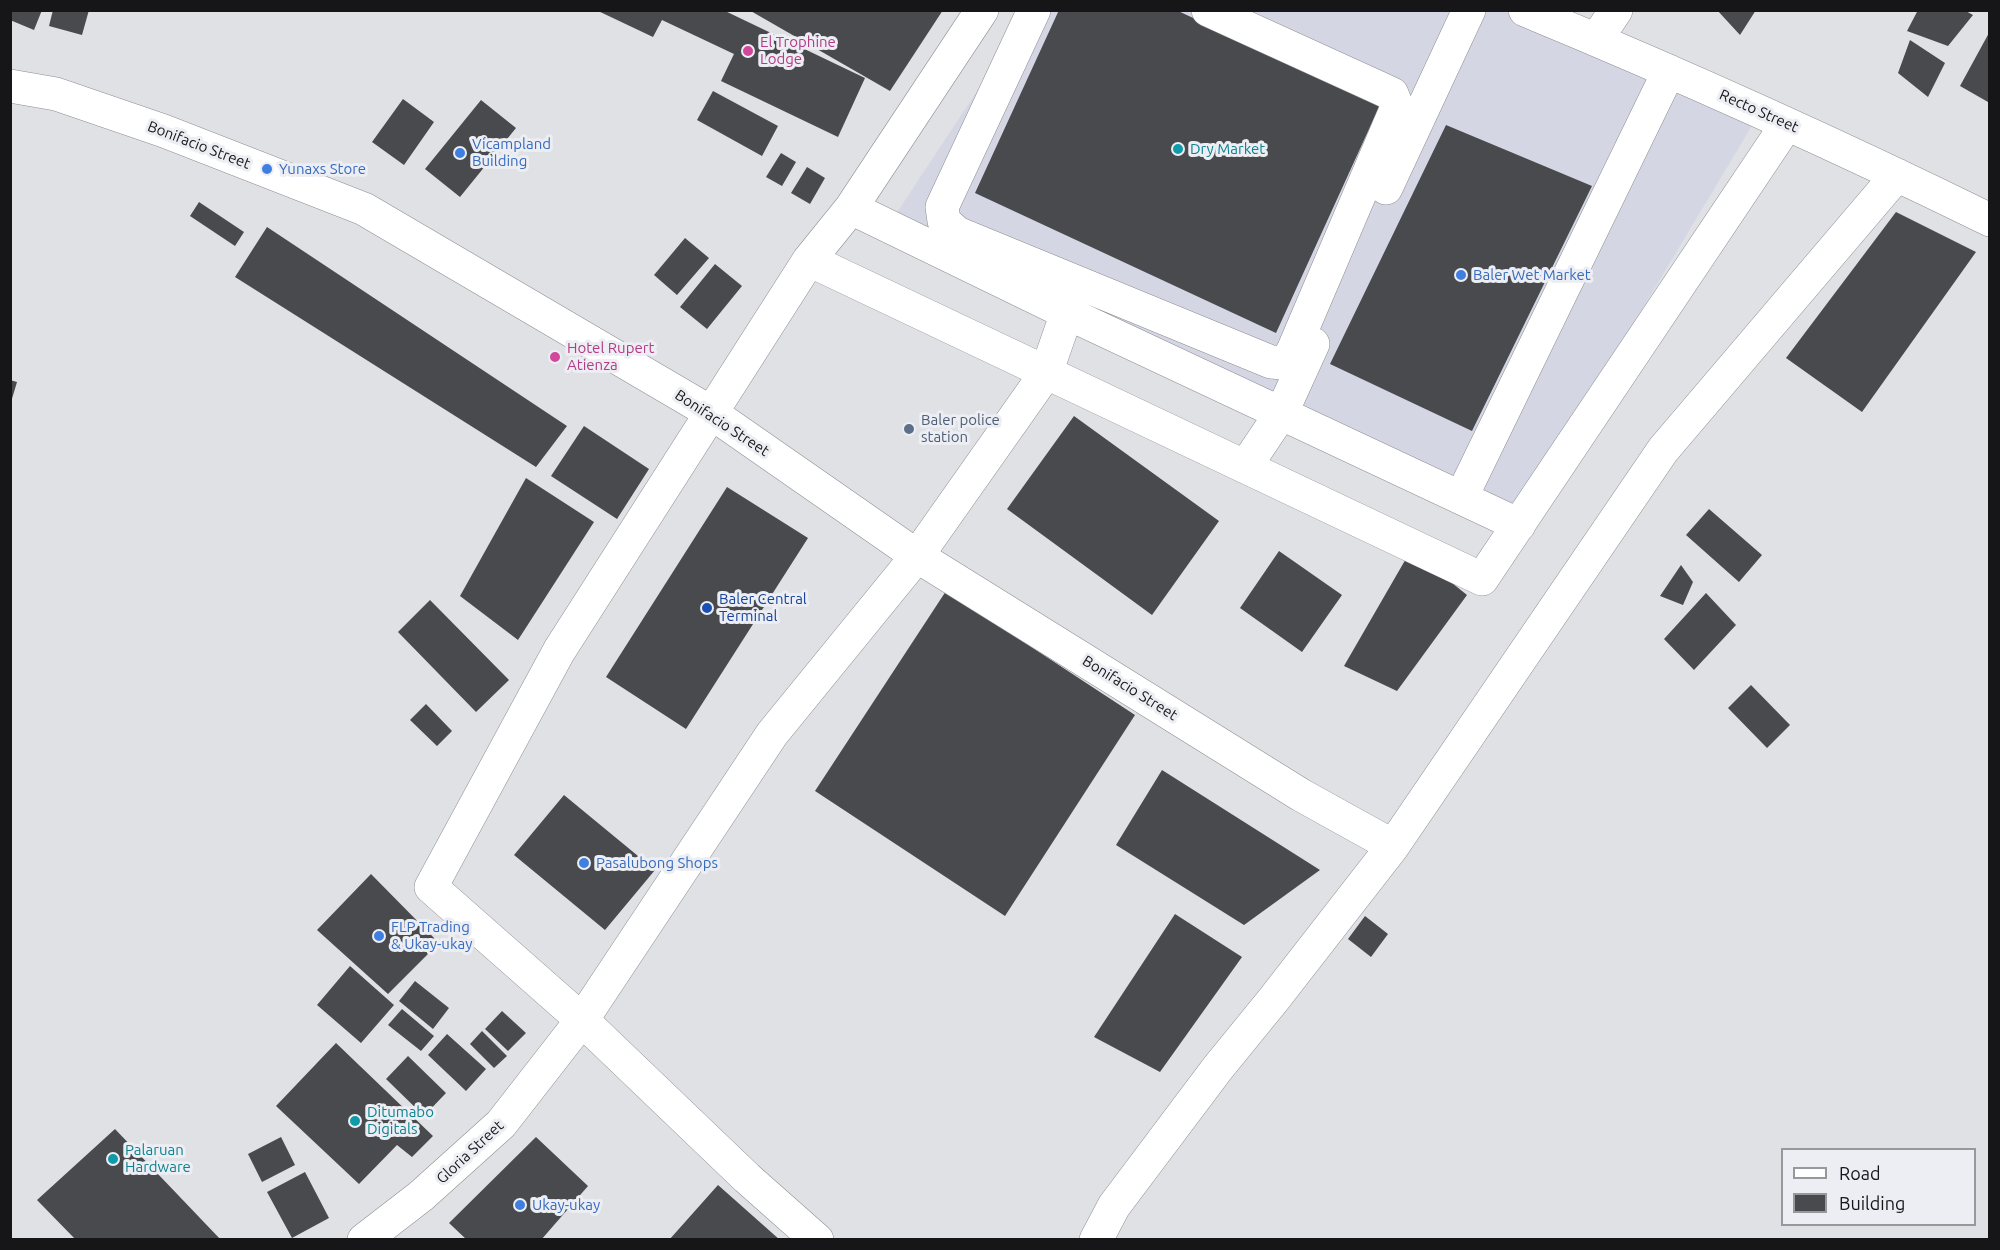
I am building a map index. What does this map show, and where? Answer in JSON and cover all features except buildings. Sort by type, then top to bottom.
[{"type":"street","points":[[817,1239],[747,1178],[582,1020],[431,887],[558,651],[808,260],[851,208],[982,10]]},
{"type":"street","points":[[1034,10],[942,207],[944,221],[957,233],[1271,362],[1284,363],[1292,352],[1397,107],[1392,94],[1208,10]]},
{"type":"street","points":[[1245,467],[1282,412],[1469,10]]},
{"type":"street","name":"Recto Street","points":[[1525,10],[1787,124],[1989,220]]},
{"type":"street","points":[[1596,40],[1616,10]]},
{"type":"street","points":[[1461,498],[1669,71]]},
{"type":"street","name":"Bonifacio Street","points":[[10,86],[56,94],[164,130],[364,209],[710,412],[917,556],[1301,795],[1393,846]]},
{"type":"street","points":[[808,260],[1482,579],[1787,124]]},
{"type":"street","points":[[1096,1239],[1114,1206],[1197,1096],[1393,846],[1663,450],[1897,175]]},
{"type":"street","points":[[851,208],[1067,313],[1519,525]]},
{"type":"street","name":"Gloria Street","points":[[364,1239],[421,1196],[501,1124],[582,1020],[772,734],[917,556],[1046,373],[1067,313]]},
{"type":"shaded area","points":[[1030,11],[1503,11],[1753,124],[1520,513],[886,229]]},
{"type":"place","name":"El Trophine Lodge","points":[[748,51]]},
{"type":"place","name":"Dry Market","points":[[1178,149]]},
{"type":"place","name":"Vicampland Building","points":[[460,153]]},
{"type":"place","name":"Yunaxs Store","points":[[267,169]]},
{"type":"place","name":"Baler Wet Market","points":[[1461,275]]},
{"type":"place","name":"Hotel Rupert Atienza","points":[[555,357]]},
{"type":"place","name":"Baler police station","points":[[909,429]]},
{"type":"place","name":"Baler Central Terminal","points":[[707,608]]},
{"type":"place","name":"Pasalubong Shops","points":[[584,863]]},
{"type":"place","name":"FLP Trading & Ukay-ukay","points":[[379,936]]},
{"type":"place","name":"Ditumabo Digitals","points":[[355,1121]]},
{"type":"place","name":"Palaruan Hardware","points":[[113,1159]]},
{"type":"place","name":"Ukay-ukay","points":[[520,1205]]}]
